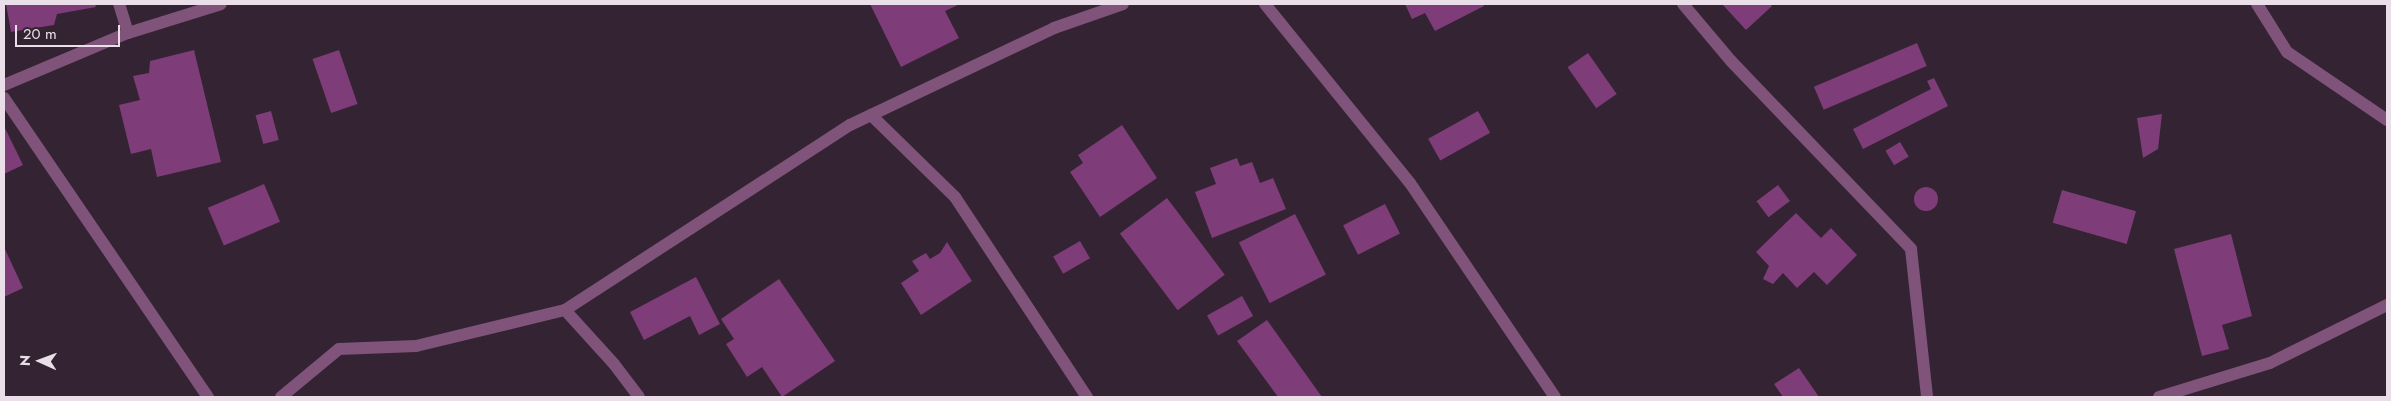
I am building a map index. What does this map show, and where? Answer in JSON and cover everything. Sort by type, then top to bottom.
[{"type":"street","points":[[119,4],[128,33]]},
{"type":"street","points":[[4,85],[128,33],[221,4]]},
{"type":"street","points":[[281,397],[339,349],[416,346],[565,310],[850,125],[1054,28],[1123,4]]},
{"type":"street","points":[[1265,4],[1410,184],[1555,397]]},
{"type":"street","points":[[1683,4],[1731,61],[1911,249],[1927,397]]},
{"type":"street","points":[[2257,4],[2287,52],[2387,120]]},
{"type":"street","points":[[4,98],[208,397]]},
{"type":"street","points":[[871,115],[955,197],[1087,397]]},
{"type":"street","points":[[2159,397],[2270,363],[2387,305]]},
{"type":"street","points":[[565,310],[614,364],[639,397]]},
{"type":"building","points":[[6,4],[95,4],[96,7],[57,14],[54,25],[11,32]]},
{"type":"building","points":[[870,4],[960,4],[945,11],[959,38],[901,67]]},
{"type":"building","points":[[1405,4],[1483,4],[1484,6],[1435,31],[1425,13],[1412,19]]},
{"type":"building","points":[[1722,4],[1770,4],[1772,6],[1746,30]]},
{"type":"building","points":[[1917,43],[1927,66],[1824,110],[1814,87]]},
{"type":"building","points":[[194,50],[221,162],[157,177],[151,149],[131,154],[119,105],[140,100],[133,76],[149,73],[150,61]]},
{"type":"building","points":[[339,50],[358,104],[331,113],[313,59]]},
{"type":"building","points":[[1588,53],[1617,94],[1596,108],[1568,67]]},
{"type":"building","points":[[1934,78],[1948,106],[1863,149],[1853,129],[1931,89],[1927,81]]},
{"type":"building","points":[[271,111],[279,140],[263,144],[256,115]]},
{"type":"building","points":[[1478,111],[1490,133],[1440,160],[1428,139]]},
{"type":"building","points":[[2162,114],[2158,149],[2143,158],[2137,118]]},
{"type":"building","points":[[1122,125],[1157,178],[1100,217],[1070,172],[1083,163],[1078,155]]},
{"type":"building","points":[[4,126],[23,165],[4,174]]},
{"type":"building","points":[[1900,142],[1909,157],[1894,165],[1885,151]]},
{"type":"building","points":[[1237,158],[1240,166],[1252,162],[1260,183],[1273,178],[1286,209],[1212,238],[1195,192],[1216,184],[1210,168]]},
{"type":"building","points":[[264,184],[280,222],[224,246],[208,208]]},
{"type":"building","points":[[1778,185],[1790,201],[1768,217],[1756,201]]},
{"type":"building","points":[[1926,187],[1931,188],[1937,194],[1937,204],[1931,210],[1926,211],[1921,210],[1915,204],[1914,199],[1915,194],[1921,188]]},
{"type":"building","points":[[2062,190],[2136,211],[2127,244],[2053,223]]},
{"type":"building","points":[[1167,198],[1225,275],[1178,310],[1120,234]]},
{"type":"building","points":[[1385,204],[1400,233],[1358,255],[1343,225]]},
{"type":"building","points":[[1796,213],[1821,238],[1831,228],[1857,255],[1827,285],[1814,272],[1797,288],[1783,273],[1773,284],[1763,279],[1769,266],[1756,252]]},
{"type":"building","points":[[1295,214],[1326,275],[1270,303],[1239,243]]},
{"type":"building","points":[[2231,234],[2252,316],[2222,325],[2229,349],[2202,356],[2174,249]]},
{"type":"building","points":[[1080,241],[1090,258],[1063,274],[1053,257]]},
{"type":"building","points":[[947,242],[972,281],[921,315],[901,283],[919,271],[912,261],[926,253],[930,259],[940,253]]},
{"type":"building","points":[[4,247],[23,288],[4,297]]},
{"type":"building","points":[[696,277],[720,324],[699,335],[690,316],[644,340],[630,312]]},
{"type":"building","points":[[779,279],[835,361],[782,397],[762,367],[747,377],[726,344],[734,339],[721,319]]},
{"type":"building","points":[[1242,296],[1253,316],[1218,336],[1207,315]]},
{"type":"building","points":[[1267,320],[1322,397],[1278,397],[1237,341]]},
{"type":"building","points":[[1799,368],[1819,397],[1783,397],[1774,384]]}]
